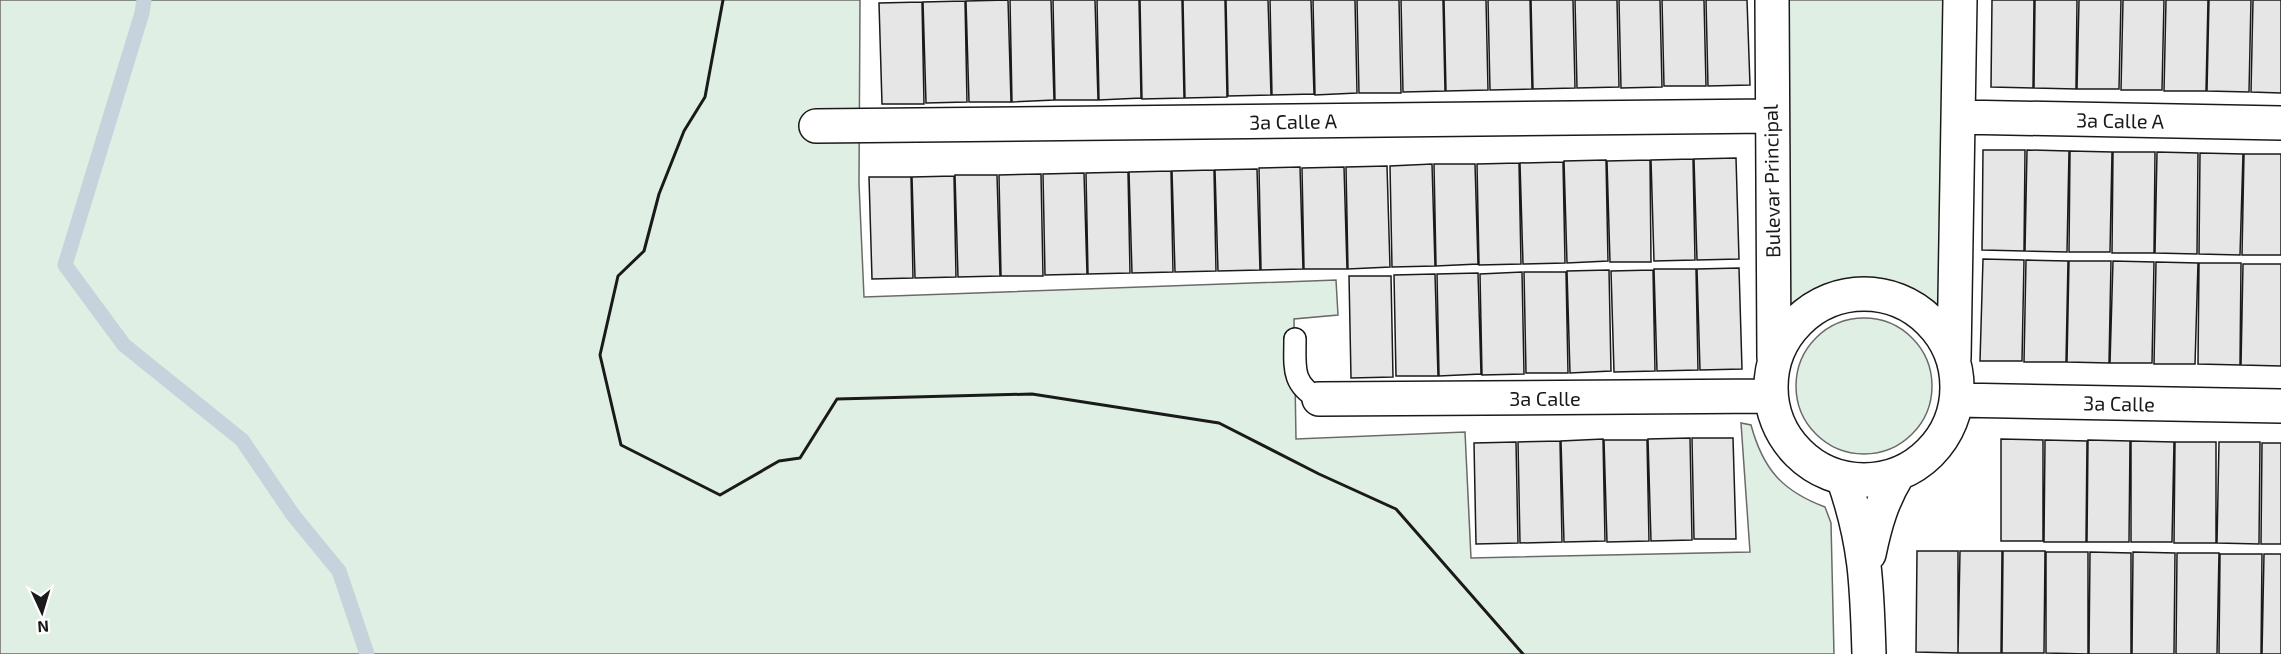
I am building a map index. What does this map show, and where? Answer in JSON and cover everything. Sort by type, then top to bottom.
[{"type":"street","name":"Bulevar Principal","points":[[1772,0],[1770,116],[1774,363]]},
{"type":"street","points":[[1954,358],[1934,324],[1918,310],[1901,301],[1862,294],[1842,296],[1823,303],[1806,313],[1786,335],[1774,363],[1770,384],[1779,426],[1790,444],[1805,459],[1823,471],[1844,478],[1865,481],[1898,474],[1926,457],[1938,445],[1953,417],[1958,384],[1954,358],[1960,0]]},
{"type":"street","name":"3a Calle A","points":[[816,126],[1770,116]]},
{"type":"street","name":"3a Calle A","points":[[1959,117],[2281,123]]},
{"type":"street","name":"3a Calle","points":[[1319,399],[1771,396]]},
{"type":"street","name":"3a Calle","points":[[1957,400],[2281,406]]},
{"type":"street","points":[[1867,568],[1876,520],[1898,474]]},
{"type":"street","points":[[1844,478],[1857,518],[1867,568],[1869,654]]},
{"type":"lane","points":[[1295,339],[1295,373],[1303,391],[1319,399]]},
{"type":"green space","points":[[0,0],[860,0],[859,184],[864,297],[1336,280],[1338,315],[1294,319],[1296,439],[1465,432],[1471,558],[1750,552],[1741,423],[1751,425],[1762,454],[1776,476],[1797,494],[1825,507],[1831,523],[1834,654],[0,654]]},
{"type":"green space","points":[[1772,0],[1960,0],[1945,339],[1927,319],[1906,304],[1884,296],[1862,294],[1839,298],[1818,308],[1798,323],[1781,344]]},
{"type":"green space","points":[[1864,318],[1890,323],[1902,329],[1912,338],[1921,348],[1927,360],[1932,386],[1927,412],[1921,424],[1912,434],[1902,443],[1890,449],[1864,454],[1838,449],[1826,443],[1816,434],[1807,424],[1801,412],[1796,386],[1801,360],[1807,348],[1816,338],[1826,329],[1838,323]]},
{"type":"building","points":[[1008,0],[1011,102],[969,102],[966,1]]},
{"type":"building","points":[[1010,0],[1051,0],[1054,100],[1012,102]]},
{"type":"building","points":[[1053,0],[1095,0],[1098,100],[1055,100]]},
{"type":"building","points":[[1097,0],[1139,0],[1141,98],[1099,100]]},
{"type":"building","points":[[1140,0],[1182,0],[1184,98],[1142,99]]},
{"type":"building","points":[[1183,0],[1225,0],[1227,97],[1185,98]]},
{"type":"building","points":[[1226,0],[1268,0],[1271,95],[1228,96]]},
{"type":"building","points":[[1270,0],[1311,0],[1314,94],[1272,95]]},
{"type":"building","points":[[1313,0],[1355,0],[1357,93],[1315,95]]},
{"type":"building","points":[[1357,0],[1399,0],[1401,93],[1359,93]]},
{"type":"building","points":[[1401,0],[1443,0],[1445,91],[1403,92]]},
{"type":"building","points":[[1444,0],[1486,0],[1488,90],[1446,91]]},
{"type":"building","points":[[1488,0],[1530,0],[1532,89],[1490,90]]},
{"type":"building","points":[[1531,0],[1573,0],[1575,88],[1533,89]]},
{"type":"building","points":[[1575,0],[1617,0],[1619,87],[1577,88]]},
{"type":"building","points":[[1619,0],[1660,0],[1662,87],[1621,88]]},
{"type":"building","points":[[1662,0],[1704,0],[1706,86],[1664,86]]},
{"type":"building","points":[[1706,0],[1747,0],[1750,85],[1708,86]]},
{"type":"building","points":[[1992,0],[2034,0],[2033,88],[1991,87]]},
{"type":"building","points":[[2035,0],[2077,0],[2076,89],[2034,88]]},
{"type":"building","points":[[2079,0],[2121,0],[2119,89],[2077,89]]},
{"type":"building","points":[[2123,0],[2164,0],[2162,90],[2121,90]]},
{"type":"building","points":[[2166,0],[2208,0],[2206,91],[2164,91]]},
{"type":"building","points":[[2209,0],[2251,0],[2249,92],[2207,91]]},
{"type":"building","points":[[2253,0],[2281,0],[2281,93],[2251,92]]},
{"type":"building","points":[[965,1],[967,102],[926,103],[923,2]]},
{"type":"building","points":[[922,2],[924,104],[882,104],[879,3]]},
{"type":"building","points":[[1983,150],[2025,150],[2024,251],[1982,250]]},
{"type":"building","points":[[2027,150],[2069,151],[2067,252],[2025,251]]},
{"type":"building","points":[[2070,151],[2112,152],[2110,252],[2069,252]]},
{"type":"building","points":[[2113,152],[2155,152],[2154,253],[2112,253]]},
{"type":"building","points":[[2157,152],[2198,153],[2197,254],[2155,253]]},
{"type":"building","points":[[2200,153],[2243,154],[2240,255],[2199,254]]},
{"type":"building","points":[[2244,154],[2281,154],[2281,255],[2242,255]]},
{"type":"building","points":[[1736,158],[1739,259],[1697,260],[1694,159]]},
{"type":"building","points":[[1693,159],[1695,260],[1654,261],[1651,160]]},
{"type":"building","points":[[1606,160],[1608,261],[1567,263],[1564,161]]},
{"type":"building","points":[[1650,160],[1651,262],[1610,262],[1607,161]]},
{"type":"building","points":[[1563,162],[1565,263],[1523,264],[1520,163]]},
{"type":"building","points":[[1519,163],[1521,264],[1479,265],[1477,164]]},
{"type":"building","points":[[1432,164],[1435,266],[1392,267],[1390,166]]},
{"type":"building","points":[[1434,164],[1475,164],[1478,264],[1436,266]]},
{"type":"building","points":[[1387,166],[1390,267],[1348,269],[1346,167]]},
{"type":"building","points":[[1300,167],[1303,269],[1261,270],[1259,168]]},
{"type":"building","points":[[1344,167],[1347,269],[1304,269],[1302,168]]},
{"type":"building","points":[[1257,169],[1260,270],[1218,271],[1215,170]]},
{"type":"building","points":[[1214,170],[1216,271],[1175,272],[1172,171]]},
{"type":"building","points":[[1171,171],[1173,272],[1132,273],[1129,172]]},
{"type":"building","points":[[1128,172],[1130,273],[1088,274],[1086,173]]},
{"type":"building","points":[[1084,173],[1087,274],[1045,275],[1043,174]]},
{"type":"building","points":[[1041,174],[1043,276],[1001,276],[999,175]]},
{"type":"building","points":[[955,175],[997,175],[1000,276],[958,277]]},
{"type":"building","points":[[954,176],[956,277],[915,278],[912,177]]},
{"type":"building","points":[[869,177],[911,177],[913,278],[872,279]]},
{"type":"building","points":[[1983,259],[2024,260],[2022,361],[1980,361]]},
{"type":"building","points":[[2026,260],[2068,261],[2066,362],[2024,362]]},
{"type":"building","points":[[2069,261],[2111,261],[2109,363],[2067,362]]},
{"type":"building","points":[[2113,261],[2154,262],[2152,363],[2110,363]]},
{"type":"building","points":[[2156,262],[2198,263],[2195,364],[2154,364]]},
{"type":"building","points":[[2199,263],[2241,263],[2240,365],[2198,364]]},
{"type":"building","points":[[2243,264],[2281,264],[2281,366],[2241,365]]},
{"type":"building","points":[[1739,268],[1742,369],[1700,370],[1697,269]]},
{"type":"building","points":[[1654,269],[1696,269],[1698,370],[1657,371]]},
{"type":"building","points":[[1609,270],[1611,371],[1570,373],[1567,271]]},
{"type":"building","points":[[1653,270],[1655,371],[1614,372],[1611,271]]},
{"type":"building","points":[[1522,272],[1524,374],[1482,375],[1480,274]]},
{"type":"building","points":[[1524,272],[1566,272],[1568,373],[1526,373]]},
{"type":"building","points":[[1478,273],[1481,374],[1439,376],[1437,274]]},
{"type":"building","points":[[1435,274],[1438,376],[1396,376],[1394,275]]},
{"type":"building","points":[[1349,276],[1391,276],[1393,377],[1351,378]]},
{"type":"building","points":[[1690,438],[1692,540],[1651,541],[1648,439]]},
{"type":"building","points":[[1692,438],[1733,438],[1736,539],[1694,539]]},
{"type":"building","points":[[1603,439],[1605,541],[1564,542],[1561,441]]},
{"type":"building","points":[[2001,439],[2043,440],[2043,541],[2001,541]]},
{"type":"building","points":[[1604,440],[1647,440],[1649,541],[1607,542]]},
{"type":"building","points":[[2045,440],[2087,441],[2086,542],[2044,542]]},
{"type":"building","points":[[2088,440],[2130,441],[2129,542],[2087,542]]},
{"type":"building","points":[[1560,441],[1562,542],[1520,543],[1518,442]]},
{"type":"building","points":[[2131,441],[2174,442],[2172,542],[2131,542]]},
{"type":"building","points":[[1516,442],[1518,543],[1476,544],[1474,443]]},
{"type":"building","points":[[2175,442],[2216,442],[2216,543],[2174,543]]},
{"type":"building","points":[[2219,442],[2260,442],[2259,544],[2217,543]]},
{"type":"building","points":[[2262,443],[2281,443],[2281,544],[2261,544]]},
{"type":"building","points":[[1917,551],[1958,551],[1958,653],[1916,652]]},
{"type":"building","points":[[1960,551],[2002,551],[2001,653],[1958,653]]},
{"type":"building","points":[[2003,551],[2045,551],[2044,653],[2002,653]]},
{"type":"building","points":[[2046,552],[2088,552],[2088,654],[2046,653]]},
{"type":"building","points":[[2090,552],[2131,553],[2131,654],[2089,654]]},
{"type":"building","points":[[2133,552],[2175,553],[2174,654],[2132,654]]},
{"type":"building","points":[[2177,553],[2219,553],[2217,654],[2176,654]]},
{"type":"building","points":[[2220,554],[2262,554],[2261,654],[2219,654]]},
{"type":"building","points":[[2264,554],[2281,554],[2281,654],[2262,654]]},
{"type":"waterway","points":[[144,0],[65,265],[124,345],[242,440],[293,515],[339,571],[367,654]]},
{"type":"wall","points":[[723,0],[705,97],[684,131],[659,194],[644,251],[618,276],[600,355],[621,445],[720,495],[779,461],[800,458],[837,399],[1032,394],[1219,423],[1319,474],[1396,509],[1523,654]]}]
